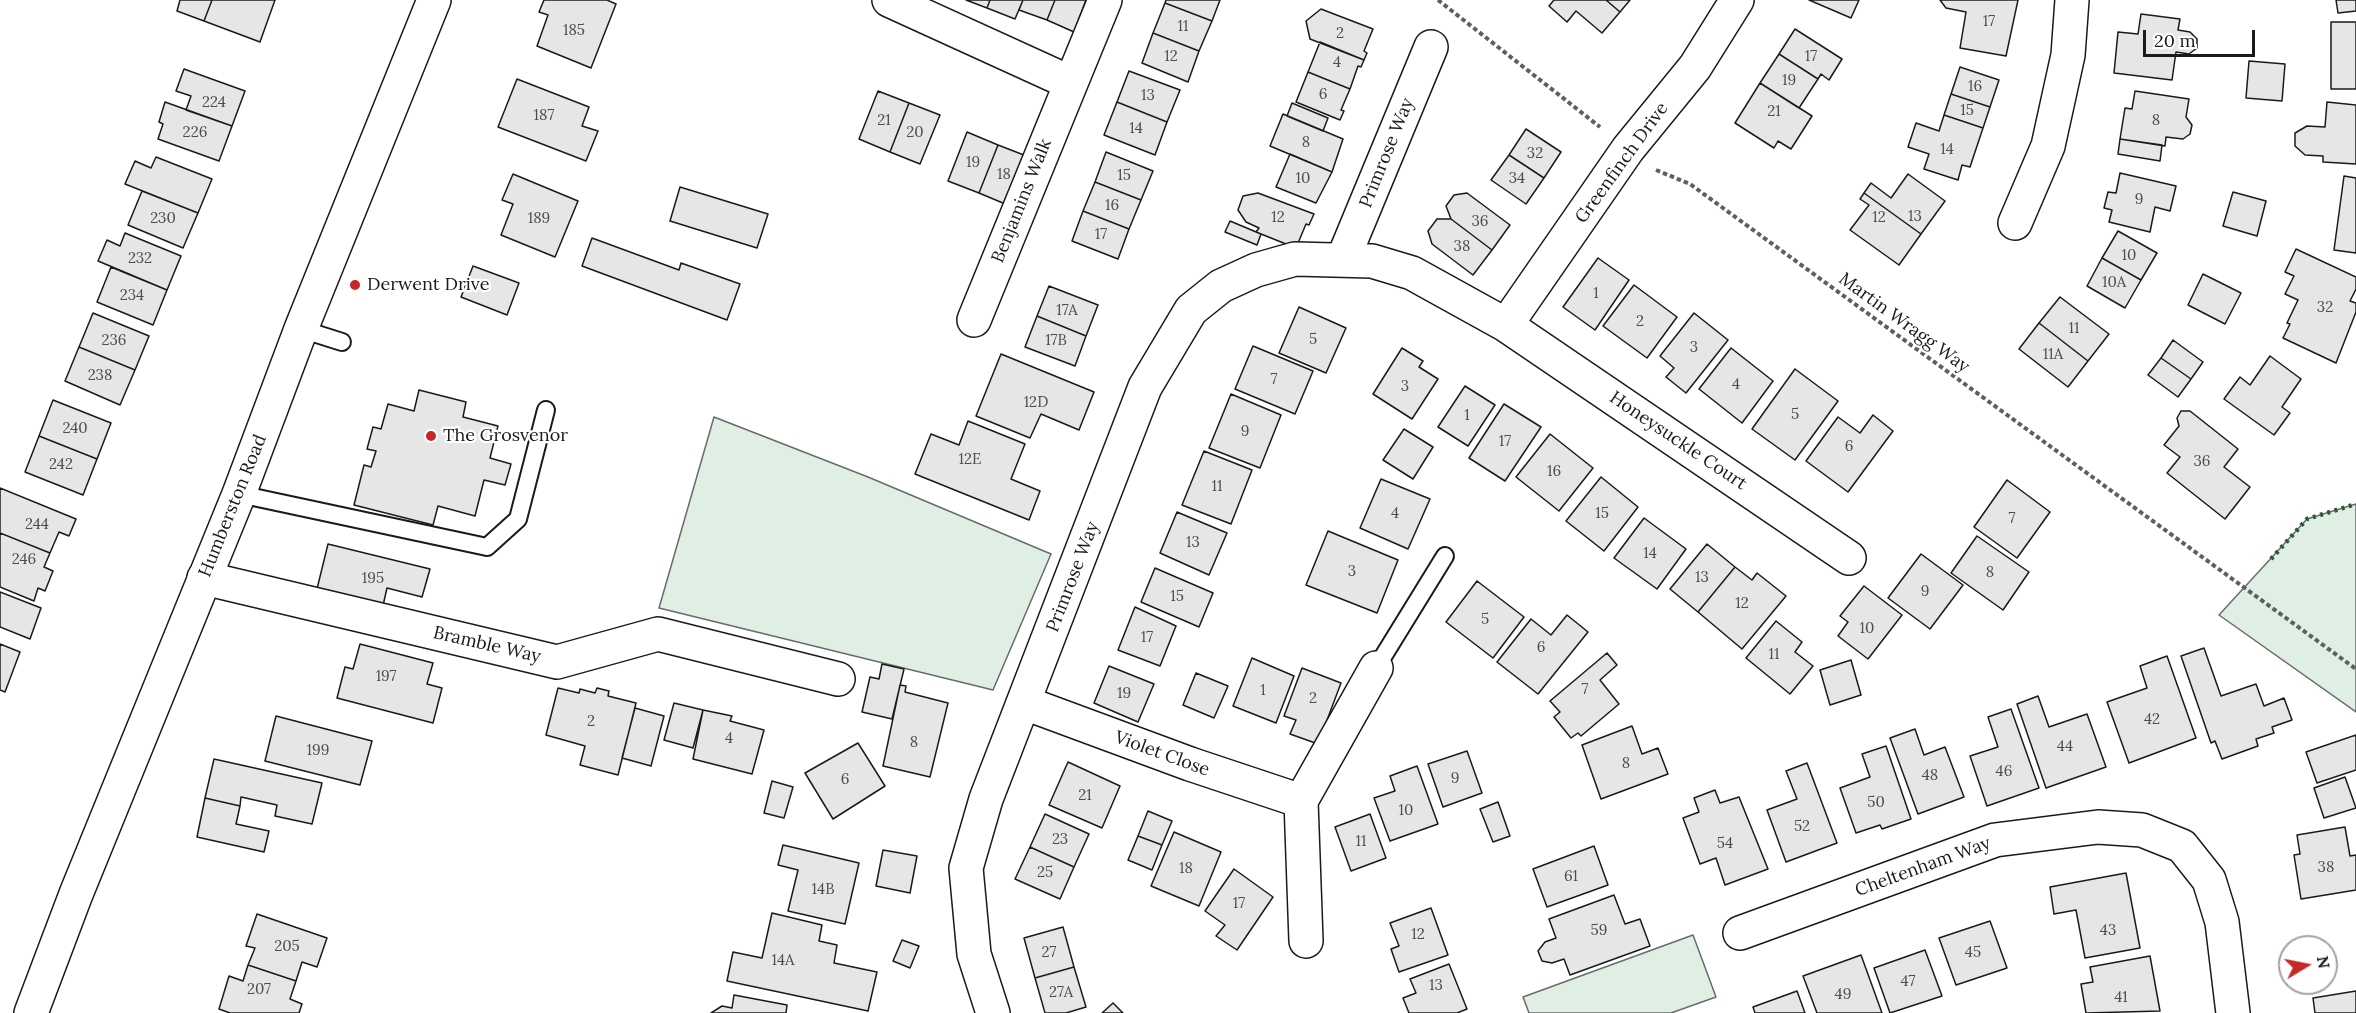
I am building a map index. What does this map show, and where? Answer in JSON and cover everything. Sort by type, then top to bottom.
[{"type":"street","name":"Humberston Road","points":[[32,1013],[76,894],[239,494],[301,329],[434,0]]},
{"type":"street","points":[[889,0],[1071,83]]},
{"type":"street","name":"Benjamins Walk","points":[[974,320],[1105,0]]},
{"type":"street","name":"Greenfinch Drive","points":[[1506,325],[1628,149],[1695,67],[1737,0]]},
{"type":"street","points":[[2015,223],[2048,146],[2068,55],[2072,0]]},
{"type":"street","name":"Primrose Way","points":[[1343,259],[1431,47]]},
{"type":"street","name":"Primrose Way","points":[[993,1013],[974,954],[966,868],[986,799],[1025,704],[1145,387],[1191,310],[1221,285],[1256,270],[1295,259],[1343,259],[1372,261],[1412,273],[1506,325]]},
{"type":"street","name":"Honeysuckle Court","points":[[1506,325],[1849,558]]},
{"type":"street","name":"Bramble Way","points":[[204,578],[557,662],[658,634],[838,679]]},
{"type":"street","points":[[1306,941],[1301,801],[1376,669]]},
{"type":"street","name":"Violet Close","points":[[1025,704],[1190,764],[1301,801]]},
{"type":"street","name":"Cheltenham Way","points":[[1740,933],[1995,840],[2098,827],[2142,830],[2182,846],[2209,880],[2222,922],[2233,1013]]},
{"type":"lane","points":[[301,329],[342,342]]},
{"type":"lane","points":[[239,494],[487,547],[518,519],[546,410]]},
{"type":"lane","points":[[1376,669],[1446,556]]},
{"type":"path","name":"Martin Wragg Way","points":[[1438,0],[1649,167],[1690,184],[2356,669]]},
{"type":"green space","points":[[714,417],[868,477],[1051,554],[993,690],[659,608]]},
{"type":"green space","points":[[2356,504],[2356,712],[2219,615],[2307,519]]},
{"type":"green space","points":[[1693,935],[1716,997],[1671,1013],[1529,1013],[1523,997]]},
{"type":"building","points":[[180,0],[212,0],[204,21],[177,11]]},
{"type":"building","points":[[212,0],[275,0],[260,42],[204,21]]},
{"type":"building","points":[[544,0],[607,0],[616,4],[591,68],[537,46],[548,15],[539,12]]},
{"type":"building","points":[[966,0],[990,0],[987,8]]},
{"type":"building","points":[[990,0],[1023,0],[1015,19],[987,8]]},
{"type":"building","points":[[1023,0],[1055,0],[1047,20],[1019,10]]},
{"type":"building","points":[[1055,0],[1086,0],[1074,32],[1047,20]]},
{"type":"building","points":[[1166,0],[1220,0],[1212,21],[1165,3]]},
{"type":"building","points":[[1554,0],[1606,0],[1620,12],[1602,33],[1576,11],[1567,22],[1549,6]]},
{"type":"building","points":[[1606,0],[1630,0],[1620,12]]},
{"type":"building","points":[[1809,0],[1859,0],[1851,18]]},
{"type":"building","points":[[1940,0],[2018,0],[2006,56],[1960,48],[1966,12],[1946,8]]},
{"type":"building","points":[[2336,0],[2356,0],[2356,11],[2338,13]]},
{"type":"building","points":[[1165,3],[1212,21],[1199,51],[1153,33]]},
{"type":"building","points":[[1321,9],[1373,29],[1364,51],[1367,53],[1364,60],[1310,39],[1306,21]]},
{"type":"building","points":[[2141,14],[2180,19],[2178,30],[2190,32],[2197,39],[2197,48],[2189,54],[2176,52],[2172,80],[2114,73],[2118,32],[2138,34]]},
{"type":"building","points":[[2331,22],[2356,22],[2356,89],[2331,89]]},
{"type":"building","points":[[1795,29],[1842,59],[1829,80],[1821,74],[1818,79],[1779,54]]},
{"type":"building","points":[[1153,33],[1199,51],[1188,82],[1142,63]]},
{"type":"building","points":[[1320,42],[1364,60],[1361,67],[1358,66],[1350,89],[1308,72]]},
{"type":"building","points":[[1779,54],[1818,79],[1799,108],[1760,83]]},
{"type":"building","points":[[2249,61],[2285,64],[2282,101],[2246,98]]},
{"type":"building","points":[[1960,67],[1999,80],[1990,107],[1951,94]]},
{"type":"building","points":[[184,69],[245,91],[232,126],[186,110],[191,96],[176,91]]},
{"type":"building","points":[[1129,71],[1180,90],[1167,122],[1117,102]]},
{"type":"building","points":[[1308,72],[1350,89],[1341,110],[1344,111],[1340,120],[1296,102]]},
{"type":"building","points":[[517,79],[589,107],[582,126],[598,131],[586,161],[498,127]]},
{"type":"building","points":[[1760,83],[1812,116],[1791,149],[1778,141],[1774,148],[1735,123]]},
{"type":"building","points":[[878,91],[909,103],[890,152],[859,139]]},
{"type":"building","points":[[2135,91],[2189,99],[2186,117],[2192,125],[2190,134],[2183,139],[2166,137],[2165,146],[2120,139],[2125,108],[2132,109]]},
{"type":"building","points":[[1951,94],[1990,107],[1983,128],[1944,115]]},
{"type":"building","points":[[165,102],[232,126],[219,161],[158,139],[163,124],[159,122]]},
{"type":"building","points":[[1117,102],[1167,122],[1155,155],[1104,135]]},
{"type":"building","points":[[2327,102],[2356,105],[2356,164],[2323,162],[2323,156],[2305,155],[2295,146],[2295,133],[2307,126],[2325,127]]},
{"type":"building","points":[[909,103],[940,115],[920,164],[890,152]]},
{"type":"building","points":[[1292,103],[1328,118],[1323,131],[1287,116]]},
{"type":"building","points":[[1283,114],[1343,139],[1332,172],[1270,146]]},
{"type":"building","points":[[1944,115],[1983,128],[1970,167],[1962,165],[1958,180],[1924,169],[1929,154],[1908,147],[1916,123],[1939,131]]},
{"type":"building","points":[[1526,129],[1561,152],[1544,178],[1509,155]]},
{"type":"building","points":[[967,132],[998,145],[979,193],[948,181]]},
{"type":"building","points":[[2120,139],[2162,145],[2160,161],[2118,154]]},
{"type":"building","points":[[998,145],[1029,157],[1010,206],[979,193]]},
{"type":"building","points":[[1106,152],[1153,171],[1141,200],[1095,182]]},
{"type":"building","points":[[1290,154],[1332,172],[1316,203],[1276,187]]},
{"type":"building","points":[[1509,155],[1544,178],[1526,204],[1491,180]]},
{"type":"building","points":[[156,157],[212,179],[198,213],[125,184],[135,161],[151,168]]},
{"type":"building","points":[[2120,173],[2176,186],[2170,211],[2155,207],[2150,232],[2109,222],[2112,210],[2104,208],[2108,192],[2116,193]]},
{"type":"building","points":[[513,174],[578,201],[555,257],[501,235],[513,204],[502,200]]},
{"type":"building","points":[[1908,174],[1945,201],[1921,234],[1864,193],[1871,183],[1891,198]]},
{"type":"building","points":[[2344,176],[2356,178],[2356,253],[2334,250]]},
{"type":"building","points":[[1095,182],[1141,200],[1129,229],[1083,211]]},
{"type":"building","points":[[680,187],[768,214],[757,248],[670,221]]},
{"type":"building","points":[[142,191],[198,213],[183,248],[128,225]]},
{"type":"building","points":[[2233,192],[2266,201],[2257,236],[2223,226]]},
{"type":"building","points":[[1258,193],[1314,214],[1309,225],[1306,224],[1296,248],[1256,232],[1259,228],[1246,222],[1238,210],[1243,196]]},
{"type":"building","points":[[1467,193],[1510,225],[1492,250],[1451,219],[1446,206],[1454,195]]},
{"type":"building","points":[[1864,193],[1921,234],[1899,265],[1850,230],[1869,205],[1860,199]]},
{"type":"building","points":[[1083,211],[1129,229],[1118,259],[1072,241]]},
{"type":"building","points":[[1437,219],[1451,219],[1492,250],[1473,275],[1432,244],[1428,231]]},
{"type":"building","points":[[1230,221],[1261,234],[1257,245],[1225,232]]},
{"type":"building","points":[[2118,231],[2157,253],[2141,280],[2102,258]]},
{"type":"building","points":[[125,233],[181,256],[167,290],[98,261],[107,240],[120,246]]},
{"type":"building","points":[[592,238],[679,270],[681,263],[740,284],[727,320],[582,266]]},
{"type":"building","points":[[2296,249],[2356,277],[2356,289],[2350,301],[2356,303],[2356,312],[2336,363],[2283,338],[2298,300],[2285,294],[2294,276],[2285,272]]},
{"type":"building","points":[[1598,258],[1629,280],[1595,330],[1563,307]]},
{"type":"building","points":[[2102,258],[2141,280],[2125,308],[2087,286]]},
{"type":"building","points":[[473,266],[519,283],[507,315],[461,297]]},
{"type":"building","points":[[111,267],[167,290],[153,325],[97,302]]},
{"type":"building","points":[[2203,274],[2241,293],[2225,324],[2188,305]]},
{"type":"building","points":[[1634,285],[1677,317],[1647,358],[1603,326]]},
{"type":"building","points":[[1049,286],[1098,305],[1086,336],[1037,316]]},
{"type":"building","points":[[2060,297],[2109,334],[2088,361],[2039,323]]},
{"type":"building","points":[[1299,307],[1346,328],[1326,373],[1279,353]]},
{"type":"building","points":[[93,313],[149,336],[135,370],[79,347]]},
{"type":"building","points":[[1694,313],[1728,340],[1686,393],[1666,377],[1674,368],[1660,356]]},
{"type":"building","points":[[1037,316],[1086,336],[1075,366],[1025,347]]},
{"type":"building","points":[[2039,323],[2088,361],[2068,387],[2019,349]]},
{"type":"building","points":[[2173,340],[2203,362],[2191,379],[2161,358]]},
{"type":"building","points":[[1253,346],[1313,371],[1295,414],[1235,389]]},
{"type":"building","points":[[79,347],[135,370],[120,405],[65,381]]},
{"type":"building","points":[[1402,348],[1423,361],[1419,367],[1438,379],[1412,419],[1373,394]]},
{"type":"building","points":[[1731,348],[1773,381],[1742,423],[1699,389]]},
{"type":"building","points":[[1001,354],[1094,392],[1079,430],[1041,414],[1030,438],[976,416]]},
{"type":"building","points":[[2270,356],[2301,379],[2282,407],[2290,413],[2274,435],[2224,399],[2240,377],[2250,385]]},
{"type":"building","points":[[2161,358],[2191,379],[2178,397],[2148,375]]},
{"type":"building","points":[[1795,369],[1838,401],[1795,460],[1752,429]]},
{"type":"building","points":[[1465,386],[1495,405],[1468,446],[1438,427]]},
{"type":"building","points":[[419,390],[466,402],[463,417],[498,426],[490,458],[511,464],[505,485],[484,480],[475,516],[438,506],[433,525],[354,505],[364,465],[371,467],[376,451],[367,449],[373,427],[381,429],[388,404],[414,411]]},
{"type":"building","points":[[1231,394],[1281,415],[1260,468],[1209,448]]},
{"type":"building","points":[[53,400],[111,423],[97,459],[39,436]]},
{"type":"building","points":[[1504,404],[1541,427],[1505,481],[1469,458]]},
{"type":"building","points":[[2181,411],[2190,411],[2238,449],[2224,467],[2250,487],[2225,519],[2167,473],[2180,457],[2164,445],[2179,426],[2177,418]]},
{"type":"building","points":[[1873,415],[1893,431],[1848,492],[1806,461],[1838,417],[1860,433]]},
{"type":"building","points":[[968,421],[1025,444],[1011,479],[1040,491],[1029,520],[915,474],[931,434],[959,445]]},
{"type":"building","points":[[1404,429],[1433,447],[1413,479],[1383,460]]},
{"type":"building","points":[[1550,434],[1593,468],[1559,511],[1516,477]]},
{"type":"building","points":[[39,436],[97,459],[83,495],[25,472]]},
{"type":"building","points":[[1204,451],[1252,470],[1231,524],[1182,505]]},
{"type":"building","points":[[1601,477],[1638,507],[1604,551],[1566,521]]},
{"type":"building","points":[[1381,479],[1430,499],[1408,549],[1360,528]]},
{"type":"building","points":[[2007,480],[2050,512],[2017,558],[1974,527]]},
{"type":"building","points":[[0,488],[76,519],[69,536],[59,532],[50,553],[0,533]]},
{"type":"building","points":[[1177,512],[1227,533],[1209,575],[1160,553]]},
{"type":"building","points":[[1644,518],[1686,549],[1657,589],[1614,558]]},
{"type":"building","points":[[1328,531],[1398,560],[1377,613],[1306,585]]},
{"type":"building","points":[[0,533],[50,553],[44,567],[53,571],[45,591],[38,588],[34,601],[0,587]]},
{"type":"building","points":[[1977,536],[2029,572],[2003,610],[1951,573]]},
{"type":"building","points":[[328,544],[430,569],[422,597],[387,588],[382,610],[316,593]]},
{"type":"building","points":[[1707,544],[1735,567],[1698,612],[1670,589]]},
{"type":"building","points":[[1921,554],[1963,585],[1930,629],[1888,598]]},
{"type":"building","points":[[1735,567],[1752,580],[1757,573],[1786,596],[1742,649],[1698,612]]},
{"type":"building","points":[[1155,568],[1213,593],[1199,627],[1141,602]]},
{"type":"building","points":[[1477,581],[1524,617],[1493,658],[1446,622]]},
{"type":"building","points":[[1864,586],[1902,615],[1868,659],[1838,636],[1848,622],[1840,616]]},
{"type":"building","points":[[0,592],[41,608],[30,639],[0,627]]},
{"type":"building","points":[[1135,607],[1176,626],[1160,666],[1118,650]]},
{"type":"building","points":[[1567,615],[1588,632],[1538,694],[1497,662],[1531,619],[1551,635]]},
{"type":"building","points":[[1776,621],[1802,642],[1795,652],[1813,666],[1790,694],[1746,658]]},
{"type":"building","points":[[0,644],[20,652],[5,692],[0,690]]},
{"type":"building","points":[[360,644],[433,663],[427,684],[442,688],[433,723],[337,698],[345,667],[353,669]]},
{"type":"building","points":[[2204,648],[2221,696],[2256,684],[2264,706],[2284,698],[2292,720],[2272,727],[2274,733],[2256,739],[2258,746],[2222,759],[2215,741],[2211,743],[2181,656]]},
{"type":"building","points":[[1607,653],[1617,665],[1600,680],[1619,704],[1581,736],[1578,733],[1571,738],[1554,717],[1560,712],[1550,701]]},
{"type":"building","points":[[2167,656],[2196,738],[2129,763],[2107,702],[2147,688],[2140,666]]},
{"type":"building","points":[[1252,658],[1294,676],[1276,723],[1233,706]]},
{"type":"building","points":[[1851,660],[1861,695],[1830,705],[1820,670]]},
{"type":"building","points":[[882,664],[904,669],[892,719],[862,712],[870,677],[879,679]]},
{"type":"building","points":[[1109,666],[1154,684],[1138,722],[1094,703]]},
{"type":"building","points":[[1302,668],[1341,683],[1318,744],[1290,734],[1296,720],[1284,716]]},
{"type":"building","points":[[1196,673],[1228,686],[1214,718],[1183,705]]},
{"type":"building","points":[[900,685],[906,686],[905,692],[948,703],[930,777],[883,766]]},
{"type":"building","points":[[558,688],[579,693],[580,689],[595,693],[597,688],[609,691],[608,696],[636,703],[618,775],[580,765],[585,746],[546,735]]},
{"type":"building","points":[[2038,696],[2049,727],[2087,714],[2106,767],[2046,788],[2017,704]]},
{"type":"building","points":[[674,703],[703,710],[693,748],[664,740]]},
{"type":"building","points":[[635,708],[664,716],[651,766],[622,758]]},
{"type":"building","points":[[2011,709],[2039,788],[1987,806],[1970,756],[1998,747],[1988,717]]},
{"type":"building","points":[[703,710],[732,716],[730,721],[764,730],[752,774],[693,759]]},
{"type":"building","points":[[276,716],[372,741],[360,785],[265,761]]},
{"type":"building","points":[[1632,726],[1642,754],[1658,748],[1668,774],[1601,799],[1582,745]]},
{"type":"building","points":[[1915,729],[1924,755],[1945,747],[1964,797],[1918,814],[1890,738]]},
{"type":"building","points":[[2356,735],[2356,770],[2317,783],[2306,752]]},
{"type":"building","points":[[858,743],[885,786],[833,819],[805,773]]},
{"type":"building","points":[[1886,746],[1911,819],[1882,829],[1880,825],[1856,833],[1840,788],[1870,777],[1862,754]]},
{"type":"building","points":[[1467,751],[1482,793],[1443,807],[1428,764]]},
{"type":"building","points":[[214,759],[322,783],[312,824],[275,816],[277,805],[241,797],[240,806],[205,798]]},
{"type":"building","points":[[1068,762],[1120,786],[1102,828],[1049,805]]},
{"type":"building","points":[[1807,763],[1837,843],[1786,862],[1767,810],[1797,799],[1786,771]]},
{"type":"building","points":[[1417,766],[1438,824],[1390,841],[1374,798],[1395,791],[1390,776]]},
{"type":"building","points":[[2345,777],[2356,808],[2324,818],[2314,788]]},
{"type":"building","points":[[772,781],[793,787],[784,818],[764,813]]},
{"type":"building","points":[[1715,790],[1720,803],[1739,797],[1768,869],[1725,885],[1716,858],[1700,864],[1683,818],[1699,812],[1694,798]]},
{"type":"building","points":[[205,798],[240,806],[236,824],[269,831],[264,852],[197,837]]},
{"type":"building","points":[[1498,802],[1510,836],[1493,842],[1480,809]]},
{"type":"building","points":[[1148,811],[1172,821],[1162,845],[1138,836]]},
{"type":"building","points":[[1045,814],[1089,834],[1074,867],[1030,847]]},
{"type":"building","points":[[1370,814],[1386,858],[1351,871],[1335,827]]},
{"type":"building","points":[[2345,827],[2350,856],[2356,855],[2356,890],[2301,899],[2294,855],[2300,854],[2297,835]]},
{"type":"building","points":[[1174,832],[1221,852],[1199,906],[1151,886]]},
{"type":"building","points":[[1138,836],[1162,845],[1152,870],[1128,860]]},
{"type":"building","points":[[783,845],[859,863],[845,924],[788,911],[798,870],[778,865]]},
{"type":"building","points":[[1594,846],[1608,885],[1547,907],[1533,869]]},
{"type":"building","points":[[1030,847],[1074,867],[1060,899],[1015,879]]},
{"type":"building","points":[[883,850],[917,856],[910,893],[876,886]]},
{"type":"building","points":[[1234,869],[1273,897],[1237,950],[1216,936],[1225,925],[1205,911]]},
{"type":"building","points":[[2126,873],[2140,948],[2085,958],[2076,910],[2054,914],[2050,887]]},
{"type":"building","points":[[1614,895],[1625,924],[1640,919],[1650,946],[1570,975],[1564,959],[1552,963],[1542,961],[1538,951],[1545,942],[1556,938],[1549,919]]},
{"type":"building","points":[[1431,908],[1448,955],[1399,972],[1391,949],[1399,946],[1390,923]]},
{"type":"building","points":[[772,913],[822,925],[819,941],[837,945],[834,963],[877,972],[868,1011],[727,981],[733,952],[762,958]]},
{"type":"building","points":[[257,914],[327,938],[317,967],[302,962],[296,981],[248,965],[255,948],[246,946]]},
{"type":"building","points":[[1990,921],[2007,968],[1956,985],[1939,938]]},
{"type":"building","points":[[1063,927],[1074,967],[1035,978],[1024,938]]},
{"type":"building","points":[[902,940],[919,946],[910,968],[893,961]]},
{"type":"building","points":[[1925,950],[1942,996],[1890,1013],[1874,968]]},
{"type":"building","points":[[1861,955],[1882,1013],[1817,1013],[1803,976]]},
{"type":"building","points":[[2150,956],[2160,1011],[2086,1013],[2081,984],[2093,982],[2090,967]]},
{"type":"building","points":[[1449,964],[1467,1009],[1457,1013],[1409,1013],[1403,998],[1416,993],[1410,979]]},
{"type":"building","points":[[248,965],[296,981],[290,999],[302,1004],[299,1013],[230,1013],[219,1009],[229,976],[243,981]]},
{"type":"building","points":[[1074,967],[1086,1007],[1066,1013],[1045,1013],[1035,978]]},
{"type":"building","points":[[1797,991],[1805,1013],[1755,1013],[1753,1007]]},
{"type":"building","points":[[2356,991],[2356,1013],[2315,1013],[2313,998]]},
{"type":"building","points":[[734,995],[787,1005],[786,1013],[711,1013],[722,1006],[732,1008]]},
{"type":"building","points":[[1113,1003],[1123,1013],[1102,1013]]},
{"type":"hedge","points":[[2271,559],[2307,519],[2356,504]]},
{"type":"place","name":"Derwent Drive","points":[[355,285]]},
{"type":"place","name":"The Grosvenor","points":[[431,436]]}]
